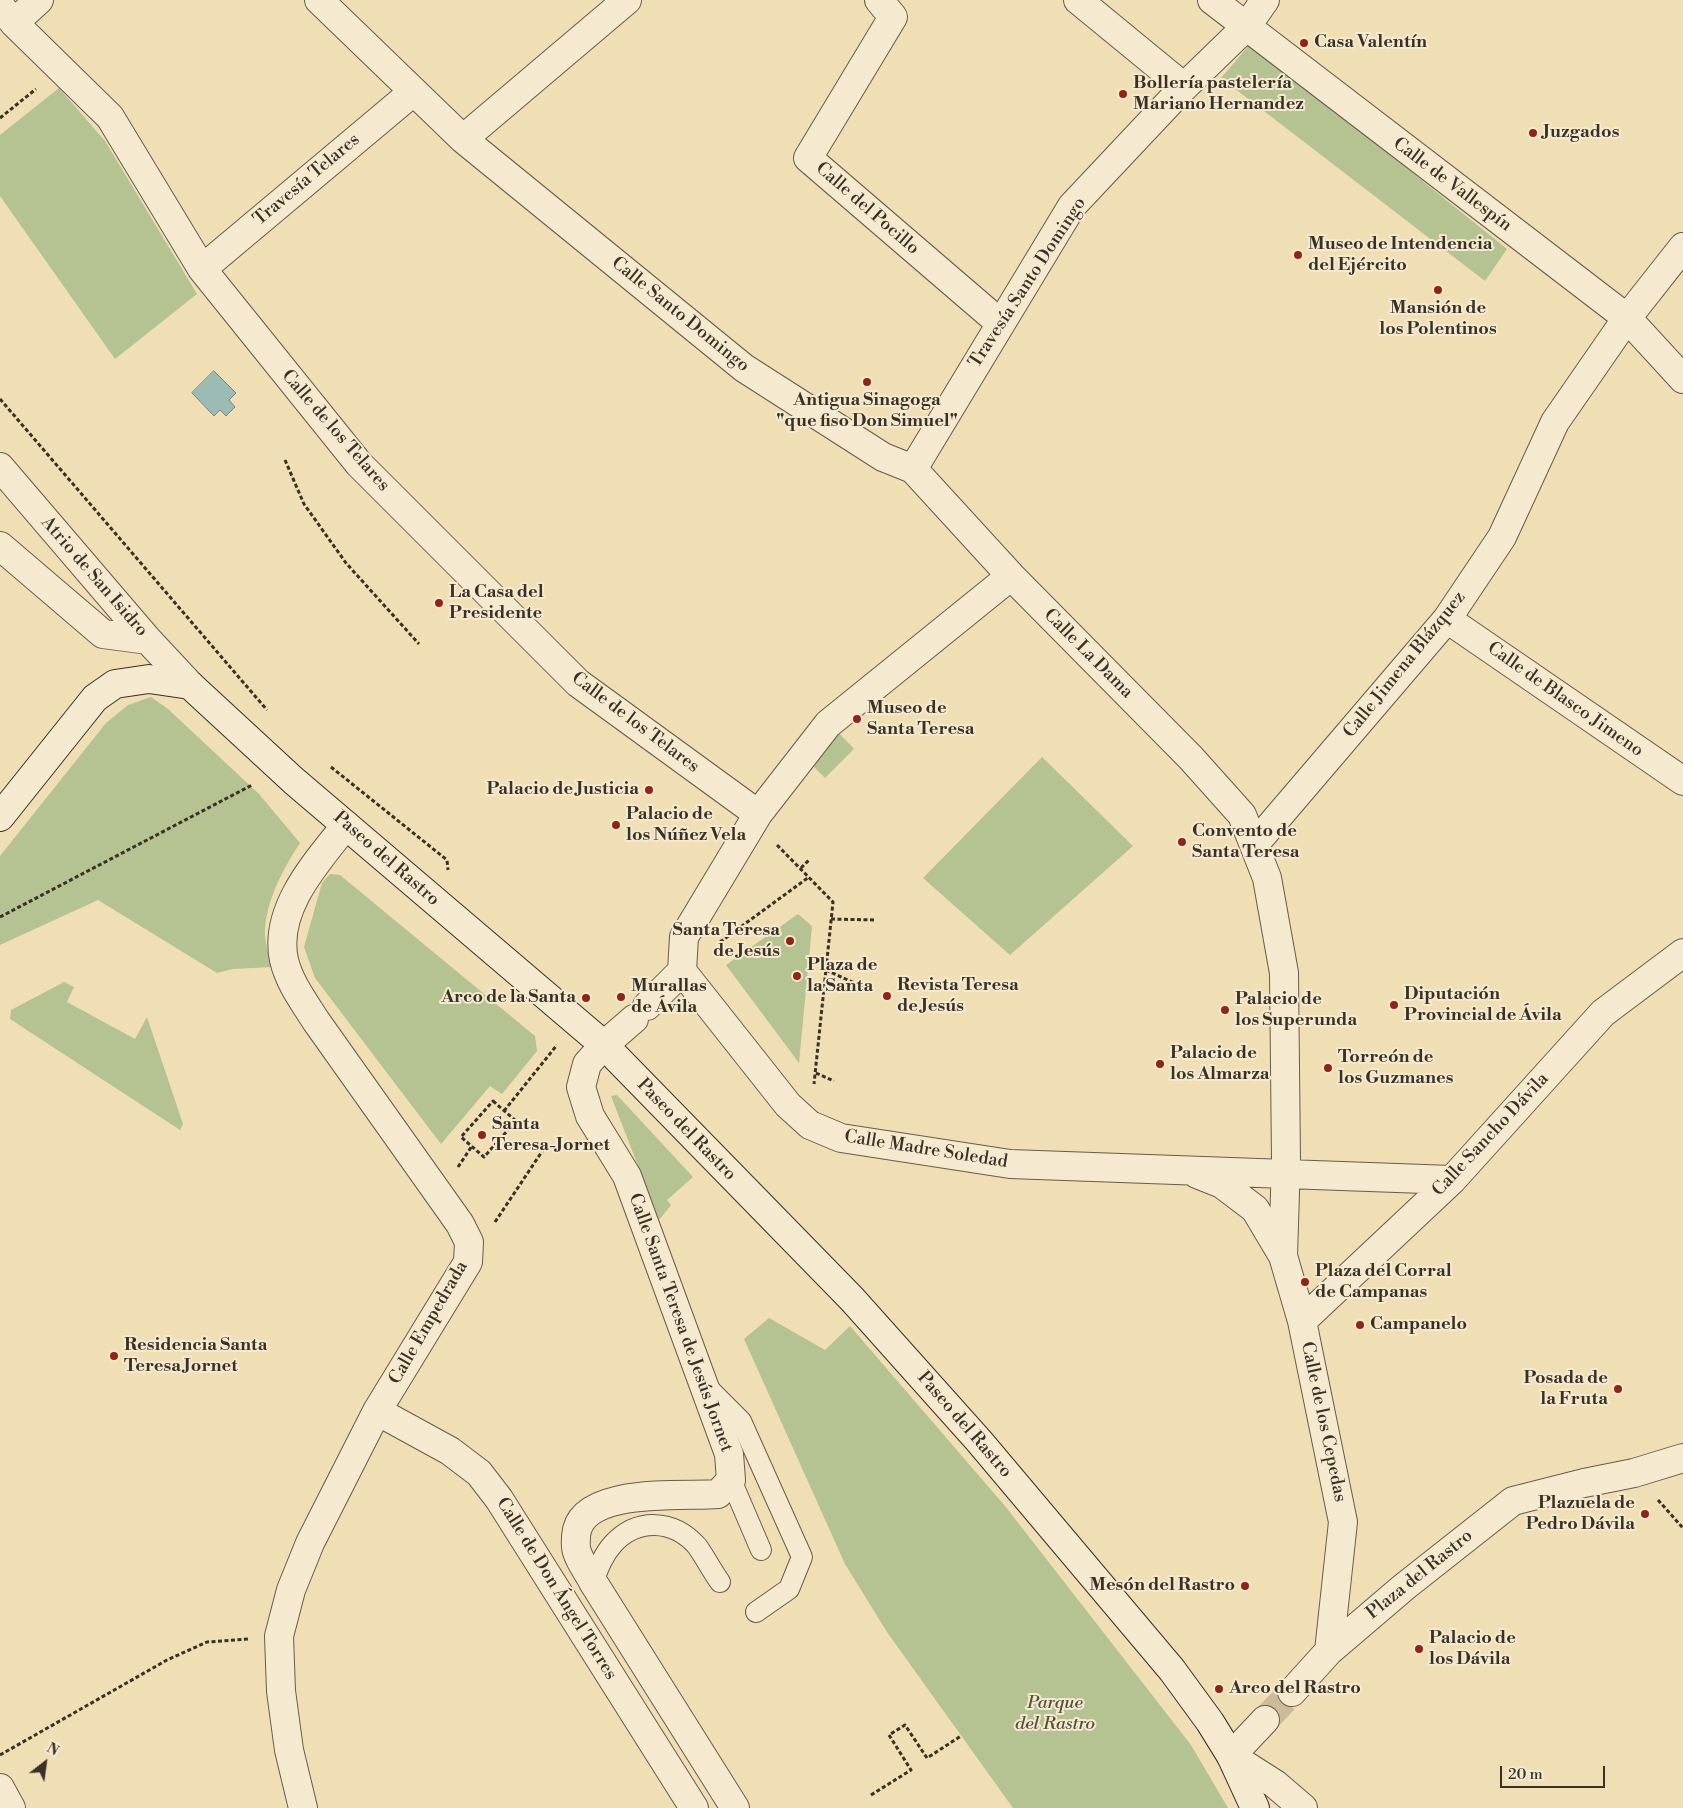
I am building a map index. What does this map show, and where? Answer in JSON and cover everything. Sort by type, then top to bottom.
[{"type":"street","points":[[7,14],[39,0]]},
{"type":"street","name":"Calle Santo Domingo","points":[[319,0],[463,139],[744,368],[883,457],[912,469]]},
{"type":"street","points":[[463,139],[627,0]]},
{"type":"street","name":"Calle del Pocillo","points":[[879,0],[893,17],[808,158],[1000,323]]},
{"type":"street","points":[[1078,0],[1184,87]]},
{"type":"street","name":"Calle de Vallespín","points":[[1212,0],[1626,318],[1683,379]]},
{"type":"street","name":"Travesía Santo Domingo","points":[[912,469],[1072,206],[1184,87],[1247,26],[1265,0]]},
{"type":"street","name":"Calle de los Telares","points":[[7,14],[110,117],[202,269],[359,464],[578,683],[758,814]]},
{"type":"street","name":"Travesía Telares","points":[[202,269],[413,92]]},
{"type":"street","name":"Calle Jimena Blázquez","points":[[1254,844],[1447,619],[1502,537],[1555,422],[1626,318],[1683,247]]},
{"type":"street","name":"Atrio de San Isidro","points":[[0,467],[148,640],[190,685]]},
{"type":"street","name":"Calle La Dama","points":[[912,469],[1011,576],[1191,758],[1242,815],[1267,878],[1284,973],[1286,1167]]},
{"type":"street","points":[[0,546],[103,634],[148,640]]},
{"type":"street","points":[[604,1045],[641,1012],[682,971],[684,937],[758,814],[828,724],[1011,576]]},
{"type":"street","name":"Calle de Blasco Jimeno","points":[[1447,619],[1683,781]]},
{"type":"street","points":[[0,817],[95,698],[114,684],[150,679],[190,685]]},
{"type":"street","name":"Paseo del Rastro","points":[[190,685],[346,825],[604,1045],[852,1299],[979,1441],[1172,1670],[1210,1722],[1231,1756],[1275,1784],[1303,1808]]},
{"type":"street","name":"Calle Empedrada","points":[[302,1808],[286,1730],[281,1691],[279,1636],[291,1590],[310,1544],[377,1411],[468,1262],[469,1242],[460,1224],[316,1021],[296,989],[284,960],[283,932],[291,905],[306,878],[346,825]]},
{"type":"street","name":"Calle Sancho Dávila","points":[[1302,1322],[1452,1180],[1602,1013],[1683,953]]},
{"type":"street","name":"Calle Madre Soledad","points":[[682,971],[788,1105],[810,1125],[841,1138],[1010,1164],[1185,1169]]},
{"type":"street","name":"Calle Santa Teresa de Jesús Jornet","points":[[604,1045],[587,1064],[581,1087],[590,1116],[627,1176],[729,1454],[731,1480]]},
{"type":"street","points":[[1185,1169],[1286,1167],[1452,1180]]},
{"type":"street","points":[[1283,1256],[1286,1167]]},
{"type":"street","points":[[1185,1169],[1222,1184],[1255,1209],[1283,1256],[1302,1322]]},
{"type":"street","name":"Calle de los Cepedas","points":[[1302,1322],[1343,1522],[1329,1651]]},
{"type":"street","name":"Calle de Don Ángel Torres","points":[[377,1411],[450,1451],[479,1473],[499,1499],[694,1808]]},
{"type":"street","name":"Plaza del Rastro","points":[[1292,1692],[1329,1651],[1404,1587],[1513,1501],[1584,1482],[1634,1473],[1683,1458]]},
{"type":"street","points":[[593,1582],[576,1550],[577,1527],[591,1510],[613,1501],[657,1496],[718,1494],[731,1480]]},
{"type":"street","name":"Calle de Don Ángel Torres","points":[[593,1582],[736,1808]]},
{"type":"street","points":[[1255,1808],[1231,1756],[1265,1720]]},
{"type":"street","points":[[0,1788],[11,1808]]},
{"type":"lane","points":[[704,1384],[741,1421],[802,1557],[790,1589],[756,1612]]},
{"type":"lane","points":[[731,1480],[761,1550]]},
{"type":"lane","points":[[593,1582],[600,1563],[612,1545],[631,1529],[653,1524],[675,1528],[696,1546],[720,1582]]},
{"type":"path","points":[[0,118],[62,69]]},
{"type":"path","points":[[0,399],[272,715]]},
{"type":"path","points":[[285,460],[304,504],[346,564],[419,644]]},
{"type":"path","points":[[324,761],[447,860],[456,920]]},
{"type":"path","points":[[0,917],[258,782]]},
{"type":"path","points":[[770,838],[833,902],[810,1125]]},
{"type":"path","points":[[800,868],[810,859]]},
{"type":"path","points":[[682,971],[809,877]]},
{"type":"path","points":[[831,919],[876,920]]},
{"type":"path","points":[[826,970],[872,991]]},
{"type":"path","points":[[504,1111],[548,1058],[574,1020]]},
{"type":"path","points":[[816,1073],[834,1081]]},
{"type":"path","points":[[493,1101],[504,1111],[516,1121],[484,1157],[461,1137],[493,1101]]},
{"type":"path","points":[[468,1262],[544,1147],[564,1145],[573,1150]]},
{"type":"path","points":[[0,1755],[167,1660],[207,1642],[279,1636]]},
{"type":"path","points":[[871,1795],[911,1770],[889,1735],[905,1725],[927,1758],[961,1736]]},
{"type":"green space","points":[[1251,43],[1507,249],[1485,281],[1221,78]]},
{"type":"green space","points":[[59,88],[105,141],[197,294],[115,359],[0,196],[0,135]]},
{"type":"green space","points":[[151,697],[168,709],[259,794],[300,843],[281,875],[271,899],[265,936],[271,967],[233,969],[217,973],[98,900],[0,945],[0,856],[106,723],[128,705]]},
{"type":"green space","points":[[836,730],[854,749],[825,778],[806,759]]},
{"type":"green space","points":[[1042,757],[1133,846],[1010,955],[923,878]]},
{"type":"green space","points":[[330,874],[340,875],[535,1036],[537,1051],[502,1094],[490,1086],[441,1144],[315,978],[304,947],[322,883]]},
{"type":"green space","points":[[798,914],[812,926],[799,1063],[726,965]]},
{"type":"green space","points":[[64,982],[74,987],[67,1002],[135,1039],[147,1017],[183,1124],[180,1130],[10,1019],[11,1010]]},
{"type":"green space","points":[[617,1095],[693,1177],[667,1200],[671,1205],[659,1220],[611,1096]]},
{"type":"green space","name":"Parque del Rastro","points":[[769,1318],[825,1350],[850,1326],[1005,1506],[1191,1745],[1228,1808],[1013,1808],[887,1632],[845,1564],[744,1339]]},
{"type":"water","points":[[214,371],[236,393],[229,400],[235,407],[226,416],[220,410],[214,416],[192,393]]},
{"type":"tunnel","points":[[1265,1720],[1292,1692]]},
{"type":"place","name":"Casa Valentín","points":[[1304,43]]},
{"type":"place","name":"Bollería pastelería Mariano Hernandez","points":[[1123,94]]},
{"type":"place","name":"Juzgados","points":[[1533,133]]},
{"type":"place","name":"Museo de Intendencia del Ejército","points":[[1298,255]]},
{"type":"place","name":"Mansión de los Polentinos","points":[[1438,290]]},
{"type":"place","name":"Antigua Sinagoga \"que fiso Don Simuel\"","points":[[867,382]]},
{"type":"place","name":"La Casa del Presidente","points":[[439,603]]},
{"type":"place","name":"Museo de Santa Teresa","points":[[857,719]]},
{"type":"place","name":"Palacio de Justicia","points":[[649,790]]},
{"type":"place","name":"Palacio de los Núñez Vela","points":[[616,825]]},
{"type":"place","name":"Convento de Santa Teresa","points":[[1182,842]]},
{"type":"place","name":"Santa Teresa de Jesús","points":[[790,941]]},
{"type":"place","name":"Plaza de la Santa","points":[[797,976]]},
{"type":"place","name":"Revista Teresa de Jesús","points":[[887,996]]},
{"type":"place","name":"Murallas de Ávila","points":[[621,997]]},
{"type":"place","name":"Arco de la Santa","points":[[586,998]]},
{"type":"place","name":"Diputación Provincial de Ávila","points":[[1394,1005]]},
{"type":"place","name":"Palacio de los Superunda","points":[[1225,1010]]},
{"type":"place","name":"Palacio de los Almarza","points":[[1160,1064]]},
{"type":"place","name":"Torreón de los Guzmanes","points":[[1328,1068]]},
{"type":"place","name":"Santa Teresa-Jornet","points":[[482,1135]]},
{"type":"place","name":"Plaza del Corral de Campanas","points":[[1305,1282]]},
{"type":"place","name":"Campanelo","points":[[1360,1325]]},
{"type":"place","name":"Residencia Santa Teresa Jornet","points":[[114,1356]]},
{"type":"place","name":"Posada de la Fruta","points":[[1618,1389]]},
{"type":"place","name":"Plazuela de Pedro Dávila","points":[[1645,1514]]},
{"type":"place","name":"Mesón del Rastro","points":[[1245,1586]]},
{"type":"place","name":"Palacio de los Dávila","points":[[1419,1649]]},
{"type":"place","name":"Arco del Rastro","points":[[1219,1689]]}]
